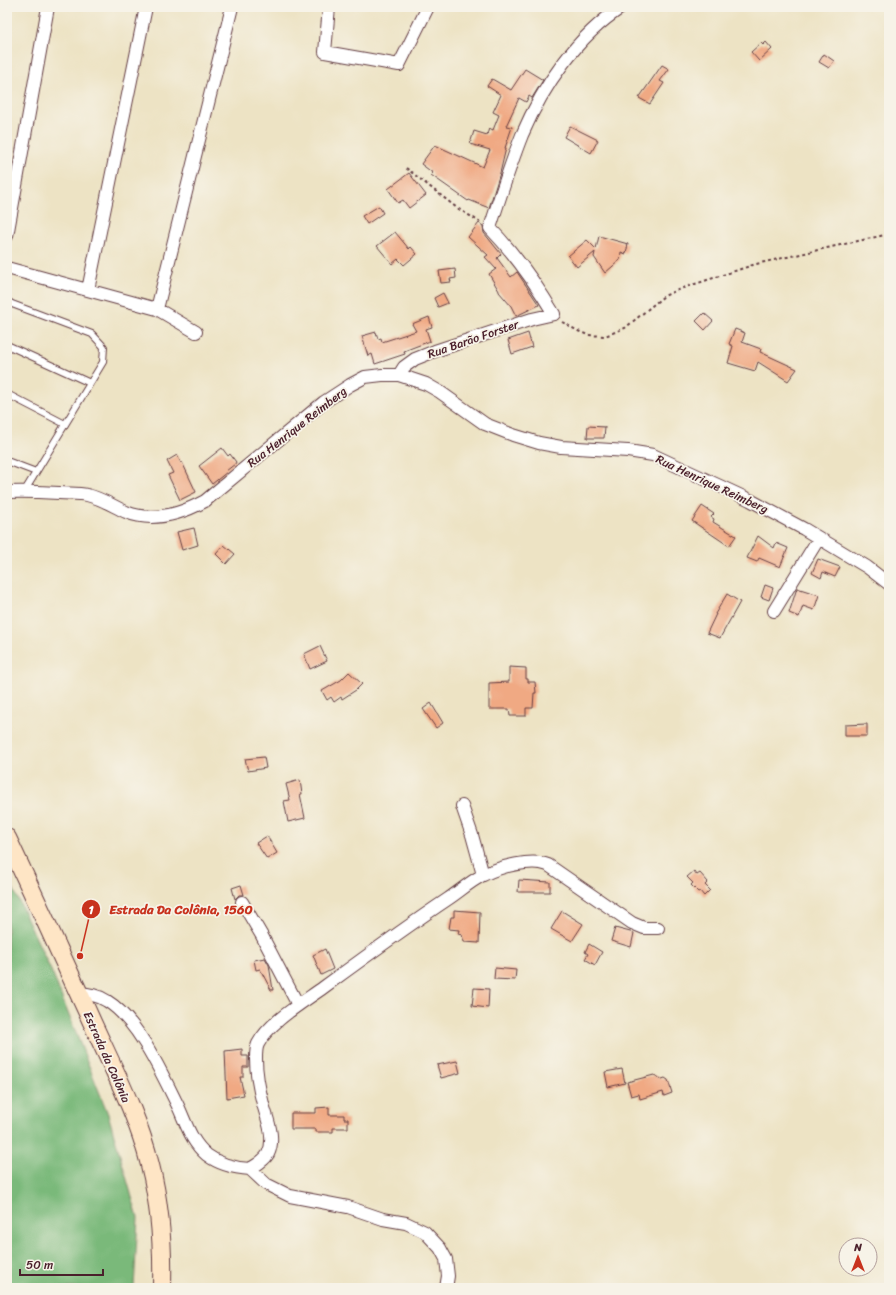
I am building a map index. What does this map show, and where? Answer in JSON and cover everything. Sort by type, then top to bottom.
[{"type":"main road","name":"Estrada da Colônia","points":[[7,838],[135,1117],[150,1165],[158,1210],[162,1288]]},
{"type":"street","points":[[7,236],[48,7]]},
{"type":"street","points":[[88,290],[146,7]]},
{"type":"street","points":[[157,309],[232,7]]},
{"type":"street","points":[[330,7],[325,52],[399,65],[428,7]]},
{"type":"street","points":[[554,314],[531,279],[490,228],[522,136],[535,108],[549,85],[574,50],[595,28],[622,7]]},
{"type":"street","points":[[7,268],[157,309],[196,332]]},
{"type":"street","name":"Rua Barão Forster","points":[[399,375],[404,367],[415,359],[435,351],[532,319],[554,314]]},
{"type":"street","name":"Rua Henrique Reimberg","points":[[7,492],[76,493],[88,495],[101,499],[125,511],[142,516],[154,517],[185,512],[205,501],[319,406],[350,385],[365,377],[399,375],[431,387],[485,424],[513,436],[561,447],[628,451],[653,455],[750,500],[819,538],[867,567],[889,584]]},
{"type":"street","points":[[774,611],[819,538]]},
{"type":"street","points":[[462,806],[483,875]]},
{"type":"street","points":[[250,1169],[267,1155],[271,1147],[269,1124],[258,1082],[256,1067],[257,1045],[268,1030],[298,1005],[420,917],[483,875],[528,863],[543,863],[578,884],[611,910],[632,924],[644,928],[658,928]]},
{"type":"street","points":[[242,902],[262,936],[298,1005]]},
{"type":"street","points":[[78,993],[93,994],[107,1001],[128,1019],[162,1074],[190,1134],[206,1154],[224,1165],[250,1169],[266,1184],[290,1196],[348,1207],[383,1219],[406,1222],[425,1232],[440,1248],[446,1259],[448,1276],[446,1288]]},
{"type":"lane","points":[[7,301],[92,334],[104,347],[103,362],[24,492]]},
{"type":"lane","points":[[7,345],[90,382]]},
{"type":"lane","points":[[7,394],[65,424]]},
{"type":"lane","points":[[7,461],[36,472]]},
{"type":"path","points":[[406,168],[457,208],[490,228]]},
{"type":"path","points":[[554,314],[566,325],[588,335],[598,337],[605,336],[625,328],[644,314],[654,303],[664,296],[680,289],[756,264],[889,234]]},
{"type":"green space","points":[[7,875],[53,975],[108,1114],[138,1218],[134,1288],[7,1288]]},
{"type":"building","points":[[766,42],[772,49],[759,61],[751,52],[761,43],[763,45]]},
{"type":"building","points":[[824,54],[834,61],[829,68],[819,62]]},
{"type":"building","points":[[662,65],[669,69],[660,81],[664,83],[650,104],[639,98]]},
{"type":"building","points":[[525,69],[543,80],[532,98],[529,96],[526,102],[519,98],[506,126],[512,127],[489,208],[469,200],[468,201],[431,175],[433,173],[421,164],[435,145],[483,167],[490,150],[470,144],[474,131],[487,135],[489,128],[493,130],[499,115],[493,112],[501,95],[487,86],[492,79],[511,90]]},
{"type":"building","points":[[570,126],[598,140],[591,153],[564,137]]},
{"type":"building","points":[[409,173],[426,195],[409,208],[403,200],[398,203],[388,189]]},
{"type":"building","points":[[379,206],[383,213],[367,224],[362,216]]},
{"type":"building","points":[[479,223],[483,226],[484,233],[501,254],[497,258],[511,277],[517,272],[539,305],[516,316],[511,306],[499,292],[489,274],[496,269],[485,257],[488,255],[468,237]]},
{"type":"building","points":[[395,232],[409,249],[411,247],[417,254],[404,265],[398,259],[392,264],[377,246]]},
{"type":"building","points":[[599,236],[628,244],[626,254],[621,252],[620,260],[605,273],[594,257],[595,252],[577,267],[568,256],[587,240],[596,249]]},
{"type":"building","points":[[455,269],[456,278],[450,279],[451,282],[441,283],[439,271]]},
{"type":"building","points":[[443,293],[448,303],[438,307],[434,298]]},
{"type":"building","points":[[704,313],[713,321],[705,330],[696,321]]},
{"type":"building","points":[[429,317],[432,327],[426,329],[430,341],[404,351],[405,354],[375,364],[372,354],[368,356],[362,336],[376,332],[378,339],[381,338],[382,342],[416,331],[412,324]]},
{"type":"building","points":[[735,329],[745,333],[742,342],[761,349],[760,352],[797,369],[788,381],[758,362],[755,371],[728,363],[733,346],[729,344]]},
{"type":"building","points":[[528,333],[532,347],[512,354],[508,340]]},
{"type":"building","points":[[588,426],[605,427],[604,438],[587,438]]},
{"type":"building","points":[[222,448],[228,456],[230,454],[236,462],[226,471],[227,472],[212,484],[199,466]]},
{"type":"building","points":[[177,455],[181,463],[182,462],[196,492],[180,500],[168,475],[173,473],[167,461]]},
{"type":"building","points":[[702,506],[714,514],[711,517],[714,519],[713,522],[736,536],[729,546],[692,521]]},
{"type":"building","points":[[194,528],[198,545],[182,550],[177,532]]},
{"type":"building","points":[[758,536],[774,548],[776,543],[788,548],[780,567],[759,558],[757,562],[747,558]]},
{"type":"building","points":[[224,545],[235,554],[226,564],[216,554]]},
{"type":"building","points":[[818,559],[840,567],[835,577],[823,572],[821,578],[812,573]]},
{"type":"building","points":[[765,585],[773,588],[769,600],[761,597]]},
{"type":"building","points":[[797,588],[819,595],[814,610],[803,606],[799,617],[789,613]]},
{"type":"building","points":[[727,594],[740,602],[720,638],[707,633],[715,614]]},
{"type":"building","points":[[320,646],[327,661],[310,669],[304,654]]},
{"type":"building","points":[[509,667],[526,668],[526,679],[528,679],[528,682],[535,682],[536,693],[534,693],[533,708],[526,708],[526,716],[510,716],[509,709],[489,709],[489,683],[509,682]]},
{"type":"building","points":[[349,672],[362,684],[342,699],[341,697],[334,702],[331,697],[327,700],[322,691],[341,680]]},
{"type":"building","points":[[431,703],[443,723],[436,728],[423,709]]},
{"type":"building","points":[[867,724],[867,736],[845,736],[845,725]]},
{"type":"building","points":[[264,757],[266,768],[248,771],[245,759]]},
{"type":"building","points":[[300,780],[302,794],[300,794],[305,818],[288,822],[284,801],[290,800],[286,784]]},
{"type":"building","points":[[267,836],[277,853],[267,859],[256,843]]},
{"type":"building","points":[[694,871],[697,875],[700,873],[708,882],[705,885],[710,890],[704,896],[700,891],[698,892],[691,885],[693,883],[687,877]]},
{"type":"building","points":[[519,880],[550,882],[550,892],[518,892]]},
{"type":"building","points":[[241,885],[244,895],[239,895],[235,899],[232,888]]},
{"type":"building","points":[[454,910],[480,912],[479,943],[464,942],[462,935],[458,934],[459,930],[449,929],[451,917],[454,917]]},
{"type":"building","points":[[562,911],[583,924],[572,941],[551,929]]},
{"type":"building","points":[[615,928],[634,933],[631,947],[611,941]]},
{"type":"building","points":[[589,944],[602,952],[595,965],[585,959],[588,954],[585,952]]},
{"type":"building","points":[[325,949],[333,969],[321,975],[313,955]]},
{"type":"building","points":[[265,958],[269,965],[273,990],[271,990],[260,969],[256,970],[254,960]]},
{"type":"building","points":[[495,968],[516,970],[515,980],[494,979]]},
{"type":"building","points":[[474,988],[489,989],[488,1008],[472,1006]]},
{"type":"building","points":[[242,1049],[242,1056],[248,1056],[248,1067],[243,1067],[243,1077],[240,1077],[244,1095],[227,1098],[225,1051]]},
{"type":"building","points":[[457,1061],[460,1073],[441,1078],[437,1065]]},
{"type":"building","points":[[622,1069],[625,1083],[608,1087],[605,1072]]},
{"type":"building","points":[[654,1075],[668,1080],[672,1093],[664,1096],[663,1092],[640,1099],[639,1094],[631,1096],[627,1082]]},
{"type":"building","points":[[329,1107],[329,1115],[344,1115],[344,1119],[348,1119],[348,1128],[333,1128],[333,1132],[316,1132],[316,1129],[291,1129],[291,1113],[316,1113],[316,1108]]},
{"type":"place","name":"Estrada Da Colônia, 1560","points":[[80,956]]}]
